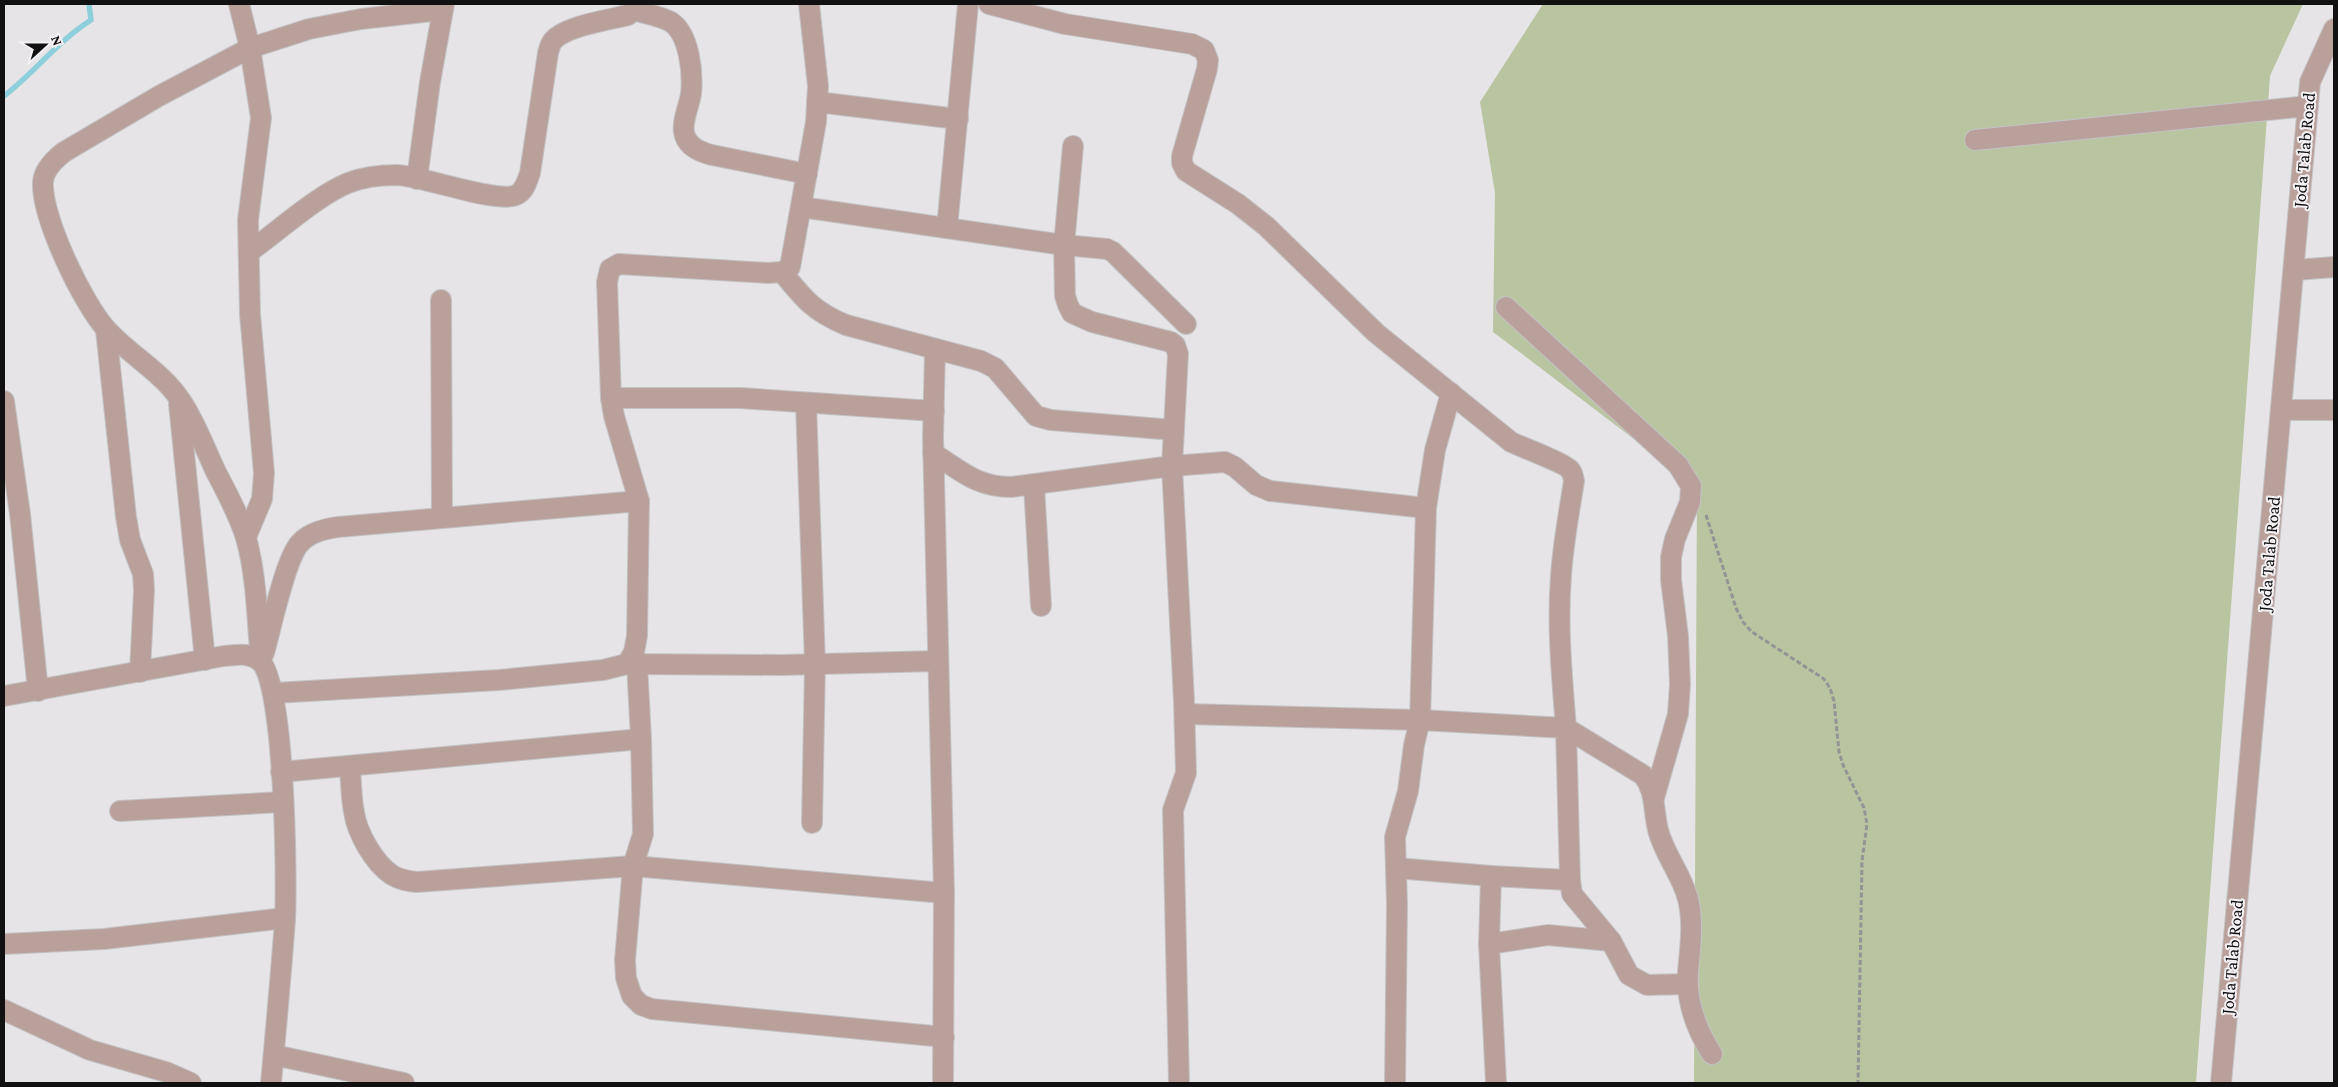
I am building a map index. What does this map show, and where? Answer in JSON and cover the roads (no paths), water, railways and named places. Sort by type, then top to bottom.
[{"type":"street","points":[[239,4],[250,48],[261,118],[248,220],[250,314],[264,473],[262,499],[246,537]]},
{"type":"street","points":[[809,4],[815,53],[816,122],[790,267],[782,272],[620,264],[610,269],[607,282],[611,398],[614,416],[640,501],[637,636],[632,664],[641,739],[642,834],[634,866],[625,960],[626,978],[632,996],[641,1005],[652,1009],[944,1038]]},
{"type":"street","points":[[947,228],[968,4]]},
{"type":"street","points":[[989,4],[1065,24],[1192,44],[1204,50],[1208,60],[1207,68],[1182,156],[1183,167],[1266,226],[1376,334],[1511,442],[1532,453],[1566,466],[1572,472],[1574,481],[1561,575],[1560,606],[1560,653],[1566,728],[1572,894],[1611,941],[1629,975],[1636,980],[1658,986],[1688,984]]},
{"type":"street","points":[[271,1083],[285,918],[283,802],[274,693],[261,662],[246,537],[192,419],[178,395],[159,373],[106,330],[88,305],[57,237],[45,200],[43,181],[46,170],[64,152],[159,96],[250,48],[308,29],[442,7],[417,179]]},
{"type":"street","points":[[249,252],[329,193],[349,182],[373,176],[399,175],[491,195],[507,197],[516,195],[523,190],[530,174],[548,53],[552,42],[561,34],[628,15],[635,7],[671,23],[680,32],[686,44],[691,74],[691,93],[684,132],[687,142],[697,150],[712,155],[807,174]]},
{"type":"street","name":"Joda Talab Road","points":[[2221,1083],[2295,270],[2310,82],[2328,58],[2334,29]]},
{"type":"street","points":[[817,102],[958,119]]},
{"type":"street","points":[[1975,140],[2308,106]]},
{"type":"street","points":[[1073,146],[1064,245],[1065,296],[1072,313],[1092,322],[1165,339],[1175,345],[1178,354],[1172,466],[1186,773],[1173,810],[1179,1083]]},
{"type":"street","points":[[801,207],[1064,245],[1106,249],[1113,252],[1186,324]]},
{"type":"street","points":[[2295,270],[2334,267]]},
{"type":"street","points":[[782,272],[810,306],[846,325],[982,361],[994,368],[1036,416],[1051,420],[1174,430]]},
{"type":"street","points":[[441,300],[442,518]]},
{"type":"street","points":[[1506,307],[1678,465],[1691,486],[1690,502],[1675,538],[1671,558],[1671,580],[1679,644],[1678,714],[1654,798]]},
{"type":"street","points":[[106,330],[126,517],[130,540],[143,574],[140,672]]},
{"type":"street","points":[[935,350],[933,453],[944,893],[943,1083]]},
{"type":"street","points":[[1395,1083],[1395,836],[1408,791],[1414,745],[1420,720],[1426,508],[1435,450],[1451,393]]},
{"type":"street","points":[[178,395],[205,660]]},
{"type":"street","points":[[611,398],[740,398],[934,411]]},
{"type":"street","points":[[4,401],[20,514],[38,691]]},
{"type":"street","points":[[806,403],[815,664],[812,823]]},
{"type":"street","points":[[2282,410],[2334,410]]},
{"type":"street","points":[[933,453],[977,482],[993,487],[1034,485],[1172,466],[1225,462],[1235,467],[1256,485],[1270,491],[1426,508]]},
{"type":"street","points":[[1034,485],[1041,606]]},
{"type":"street","points":[[261,662],[290,560],[300,543],[318,530],[640,501]]},
{"type":"street","points":[[4,696],[205,660],[249,654],[261,662]]},
{"type":"street","points":[[274,693],[499,680],[602,670],[632,664],[815,664],[938,661]]},
{"type":"street","points":[[1184,714],[1420,720],[1566,728],[1643,775],[1650,784],[1654,798],[1658,830],[1688,899],[1692,936],[1688,984],[1692,1013],[1701,1037],[1712,1054]]},
{"type":"street","points":[[281,772],[641,739]]},
{"type":"street","points":[[350,766],[354,814],[359,828],[380,864],[391,874],[402,880],[417,882],[500,877],[634,866],[944,893]]},
{"type":"street","points":[[120,811],[283,802]]},
{"type":"street","points":[[1396,868],[1490,876],[1570,880]]},
{"type":"street","points":[[1490,876],[1489,944],[1496,1083]]},
{"type":"street","points":[[4,944],[104,939],[285,918]]},
{"type":"street","points":[[1489,944],[1548,935],[1611,941]]},
{"type":"street","points":[[4,1010],[90,1050],[166,1072],[191,1083]]},
{"type":"street","points":[[274,1056],[404,1083]]},
{"type":"waterway","points":[[4,96],[68,37],[91,20],[89,4]]}]
